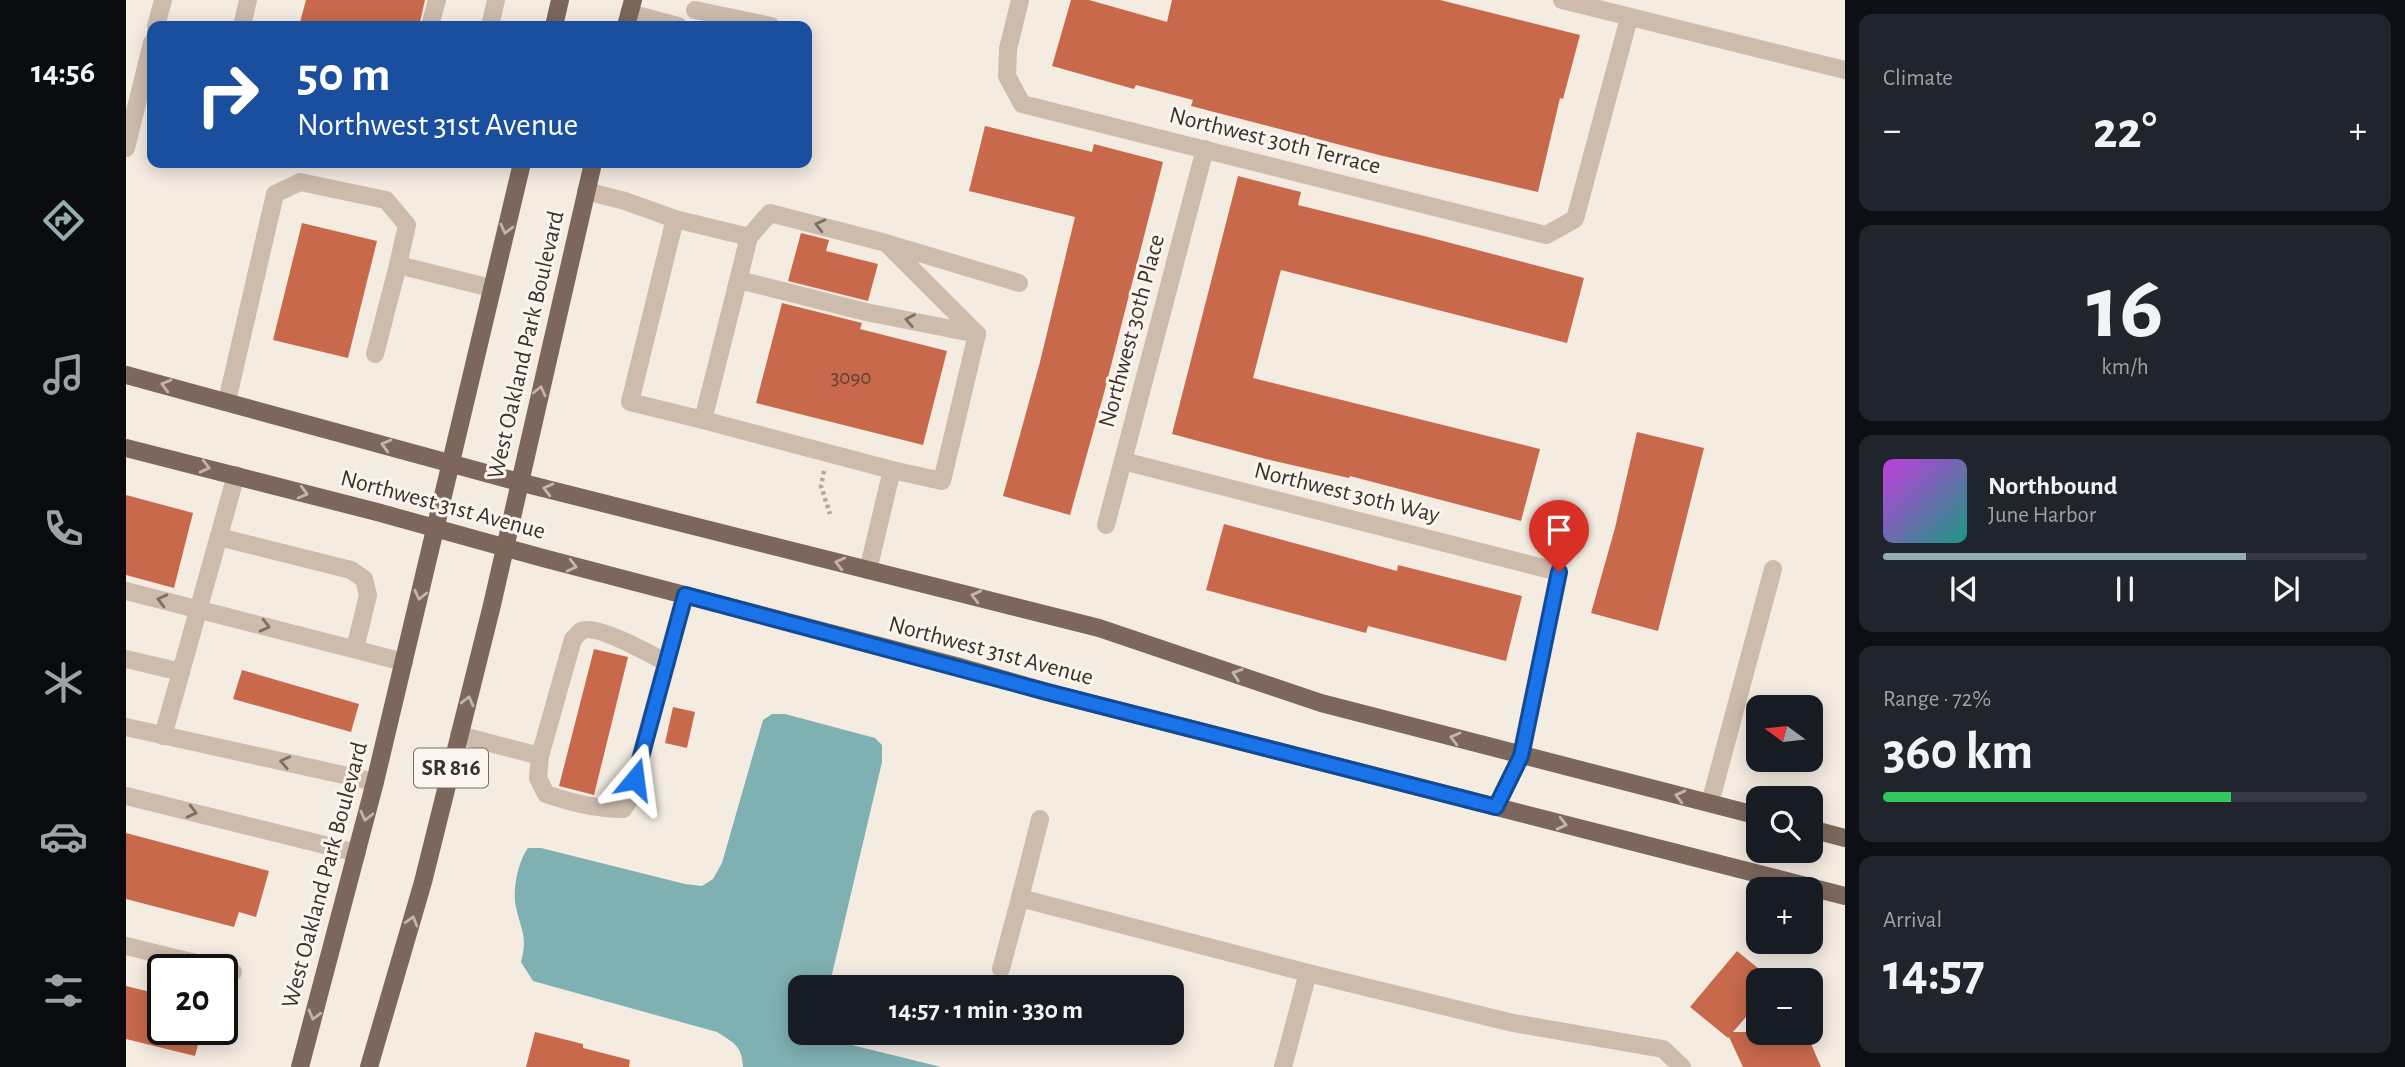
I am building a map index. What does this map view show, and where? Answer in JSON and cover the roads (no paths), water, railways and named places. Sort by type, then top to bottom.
[{"type":"main road","points":[[555,21],[560,0]]},
{"type":"main road","name":"West Oakland Park Boulevard","points":[[300,1067],[375,782],[521,168]]},
{"type":"main road","name":"West Oakland Park Boulevard","points":[[369,1067],[423,883],[506,548],[592,168]]},
{"type":"main road","name":"Northwest 31st Avenue","points":[[126,375],[519,482],[1099,628],[1321,703],[1746,813]]},
{"type":"main road","name":"Northwest 31st Avenue","points":[[126,448],[1047,692],[1845,896]]},
{"type":"main road","points":[[1823,832],[1845,838]]},
{"type":"street","points":[[157,21],[163,0]]},
{"type":"street","points":[[243,21],[248,0]]},
{"type":"street","points":[[431,21],[437,0]]},
{"type":"street","points":[[491,21],[496,0]]},
{"type":"street","name":"Northwest 30th Terrace","points":[[1020,0],[1007,49],[1007,76],[1022,104],[1546,235],[1575,219],[1629,18]]},
{"type":"street","points":[[1562,0],[1845,70]]},
{"type":"street","points":[[695,12],[744,21]]},
{"type":"street","points":[[629,13],[659,21]]},
{"type":"street","points":[[126,148],[147,86]]},
{"type":"street","name":"Northwest 30th Place","points":[[1106,525],[1205,149]]},
{"type":"street","points":[[227,401],[275,194],[300,181],[386,201],[407,225],[375,354]]},
{"type":"street","points":[[586,191],[676,219],[749,237]]},
{"type":"street","points":[[703,420],[749,237],[769,213],[886,243],[1019,283]]},
{"type":"street","points":[[676,219],[630,402],[943,481],[977,334]]},
{"type":"street","points":[[886,243],[977,334]]},
{"type":"street","points":[[398,265],[491,288]]},
{"type":"street","points":[[739,281],[866,312],[977,334]]},
{"type":"street","name":"Northwest 30th Way","points":[[1123,461],[1559,572],[1521,756]]},
{"type":"street","points":[[868,570],[892,470]]},
{"type":"street","points":[[163,736],[236,475]]},
{"type":"street","points":[[219,537],[351,570],[364,579],[368,595],[355,649]]},
{"type":"street","points":[[1710,803],[1773,569]]},
{"type":"street","points":[[126,591],[404,662]]},
{"type":"street","points":[[667,663],[633,645],[591,630],[581,631],[573,639],[540,757],[538,778],[547,794],[603,809],[623,809],[628,802],[667,663],[685,595]]},
{"type":"street","points":[[126,659],[181,672]]},
{"type":"street","points":[[126,727],[375,782]]},
{"type":"street","points":[[459,735],[540,757]]},
{"type":"street","points":[[1496,807],[1521,756]]},
{"type":"street","points":[[126,796],[357,853]]},
{"type":"street","points":[[1001,969],[1040,818]]},
{"type":"street","points":[[1020,898],[1307,973],[1514,1023],[1663,1049],[1682,1067]]},
{"type":"street","points":[[126,946],[159,954]]},
{"type":"street","points":[[1283,1067],[1307,973]]},
{"type":"water","points":[[772,714],[785,714],[875,738],[882,745],[882,762],[832,975],[788,975],[788,1045],[852,1045],[941,1067],[743,1067],[741,1054],[736,1046],[717,1032],[533,981],[521,962],[524,939],[516,907],[515,885],[528,848],[541,848],[685,884],[702,886],[713,879],[722,863],[763,720]]}]
